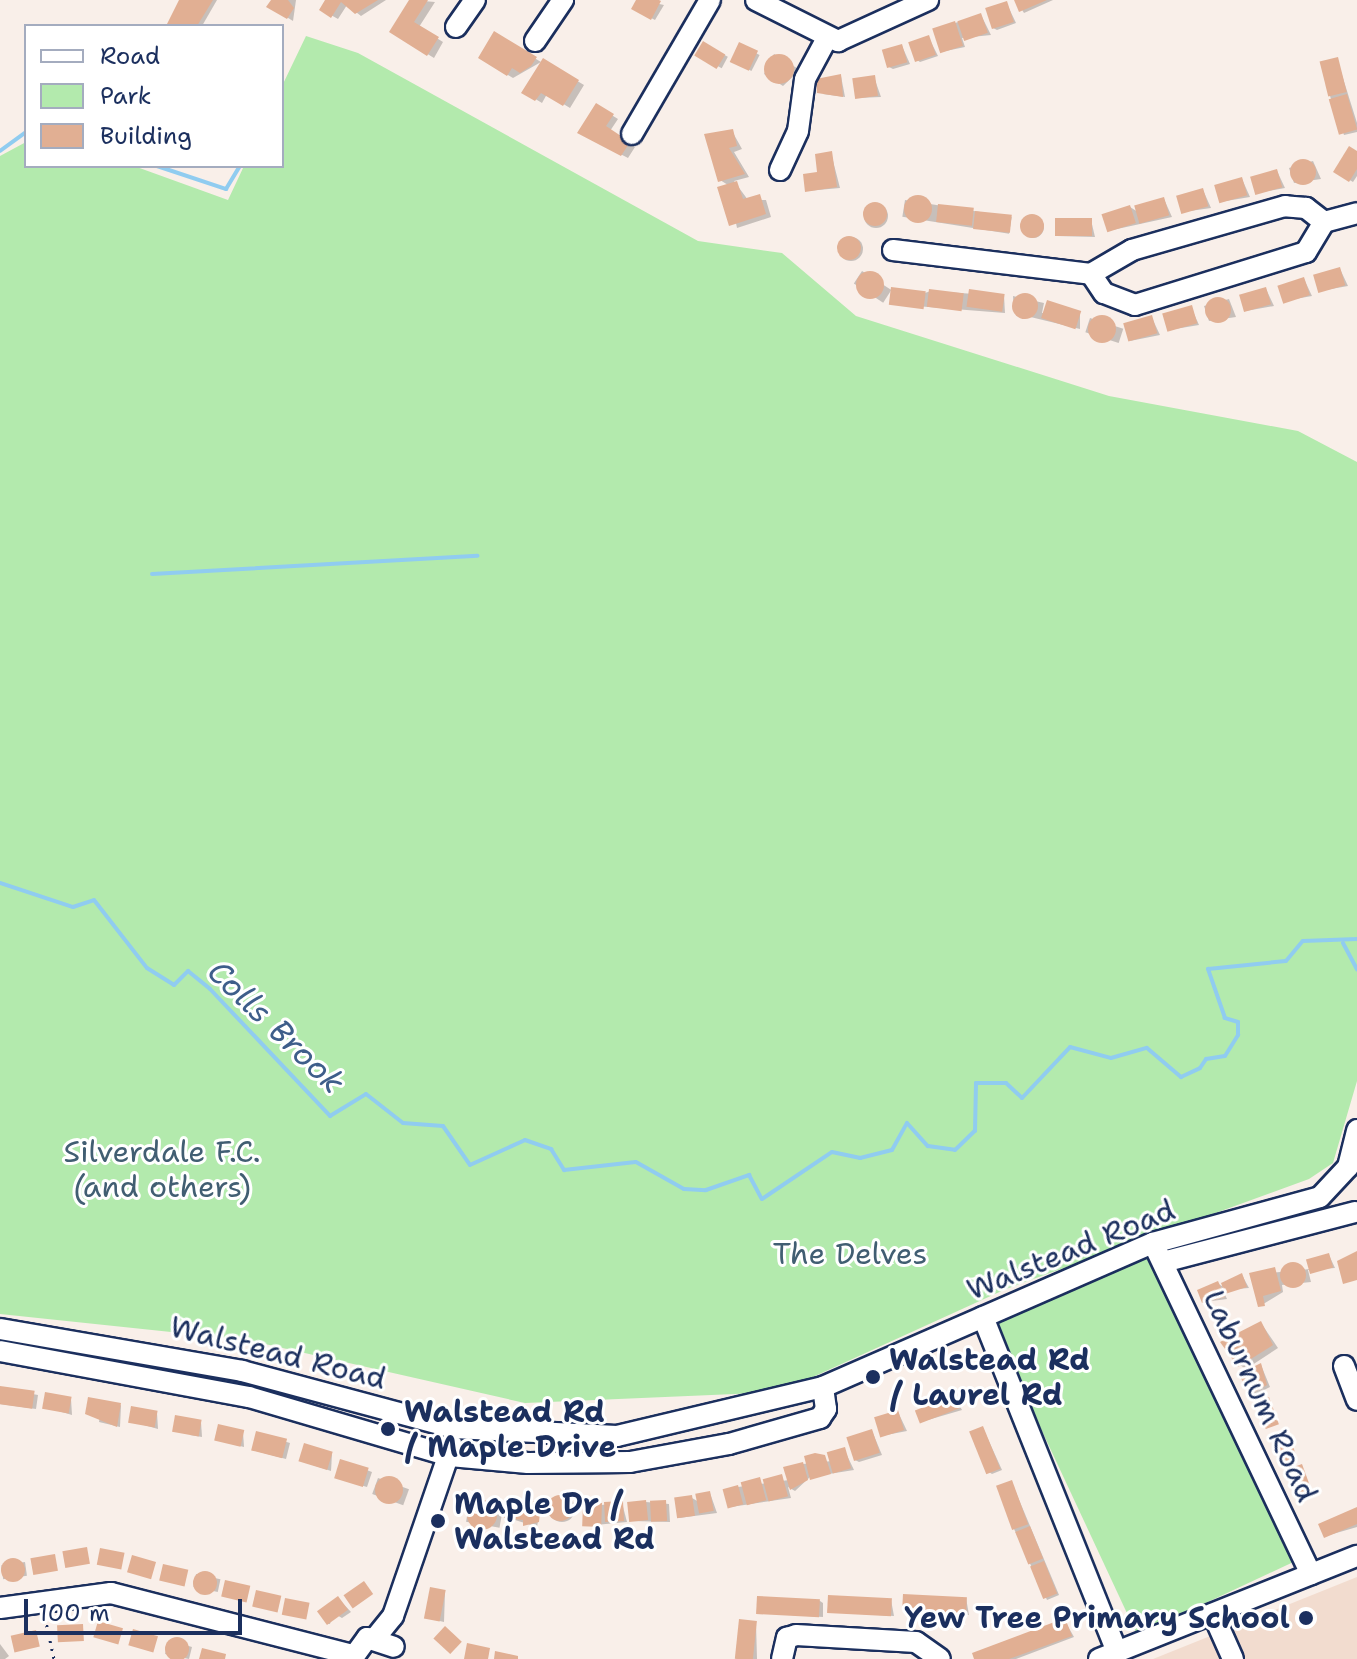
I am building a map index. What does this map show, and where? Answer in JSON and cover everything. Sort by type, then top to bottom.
[{"type":"street","points":[[456,27],[475,0]]},
{"type":"street","points":[[535,41],[563,0]]},
{"type":"street","points":[[632,134],[710,0]]},
{"type":"street","points":[[756,0],[826,40]]},
{"type":"street","points":[[780,170],[798,131],[805,79],[826,40],[928,0]]},
{"type":"street","points":[[894,250],[1091,274],[1132,250],[1285,206],[1306,208],[1324,222]]},
{"type":"street","points":[[1091,274],[1104,293],[1135,305],[1306,252],[1324,222],[1357,213]]},
{"type":"street","points":[[1331,1217],[1320,1197],[1348,1167],[1357,1130]]},
{"type":"street","name":"Walstead Road","points":[[0,1329],[242,1371],[454,1428],[617,1436],[823,1387],[983,1317],[1158,1252],[1320,1197]]},
{"type":"street","points":[[1158,1252],[1355,1212]]},
{"type":"street","name":"Laburnum Road","points":[[1158,1252],[1311,1574]]},
{"type":"street","points":[[983,1317],[1108,1656],[1357,1557]]},
{"type":"street","points":[[0,1351],[249,1397],[450,1456],[578,1464],[675,1456],[820,1418],[826,1409],[823,1387]]},
{"type":"street","points":[[1344,1366],[1357,1400]]},
{"type":"street","points":[[0,1608],[41,1598],[111,1593],[352,1657],[389,1648],[393,1616],[450,1456],[454,1428]]},
{"type":"street","points":[[1213,1614],[1233,1659]]},
{"type":"street","points":[[782,1659],[787,1638],[796,1635],[916,1642],[940,1659]]},
{"type":"path","points":[[41,1598],[54,1659]]},
{"type":"shaded area","name":"Yew Tree Primary School","points":[[1357,1577],[1357,1659],[1153,1659]]},
{"type":"green space","points":[[306,36],[358,53],[698,241],[782,253],[856,316],[1109,396],[1298,431],[1357,462],[1357,1081],[1333,1163],[1309,1179],[1006,1289],[780,1392],[525,1403],[247,1340],[0,1314],[0,156],[24,143],[24,168],[140,168],[228,200],[243,168],[284,168],[284,82]]},
{"type":"green space","points":[[1149,1251],[1294,1562],[1137,1635],[992,1324]]},
{"type":"building","points":[[179,0],[213,0],[198,24],[167,24]]},
{"type":"building","points":[[271,0],[288,0],[294,8],[287,19],[266,7]]},
{"type":"building","points":[[325,0],[378,0],[355,14],[341,2],[331,18],[319,10]]},
{"type":"building","points":[[409,0],[428,0],[414,22],[439,37],[427,56],[389,32]]},
{"type":"building","points":[[636,0],[661,1],[651,20],[631,9]]},
{"type":"building","points":[[1014,0],[1047,0],[1019,12]]},
{"type":"building","points":[[1007,1],[1014,22],[992,29],[985,8]]},
{"type":"building","points":[[981,13],[988,33],[964,41],[957,21]]},
{"type":"building","points":[[955,21],[963,46],[940,53],[932,28]]},
{"type":"building","points":[[494,31],[537,57],[531,66],[520,73],[512,68],[507,76],[478,58]]},
{"type":"building","points":[[929,35],[936,55],[915,62],[908,42]]},
{"type":"building","points":[[703,41],[725,54],[717,69],[694,56]]},
{"type":"building","points":[[739,42],[758,51],[749,71],[730,62]]},
{"type":"building","points":[[902,44],[907,62],[887,68],[882,50]]},
{"type":"building","points":[[779,54],[785,55],[793,63],[793,75],[785,83],[779,84],[773,83],[765,75],[764,69],[765,63],[773,55]]},
{"type":"building","points":[[1338,57],[1347,92],[1328,97],[1320,62]]},
{"type":"building","points":[[543,58],[579,80],[563,106],[541,93],[535,101],[521,93]]},
{"type":"building","points":[[841,74],[843,97],[817,93],[816,79]]},
{"type":"building","points":[[875,75],[878,96],[855,99],[852,78]]},
{"type":"building","points":[[1347,94],[1357,130],[1339,135],[1329,99]]},
{"type":"building","points":[[596,103],[614,114],[606,126],[630,142],[621,156],[577,133]]},
{"type":"building","points":[[733,129],[737,146],[729,148],[745,174],[718,182],[704,134]]},
{"type":"building","points":[[1349,146],[1357,151],[1357,169],[1349,182],[1333,172]]},
{"type":"building","points":[[832,151],[837,187],[805,192],[803,174],[817,172],[815,154]]},
{"type":"building","points":[[1303,159],[1312,163],[1316,172],[1312,181],[1303,185],[1294,181],[1290,172],[1294,163]]},
{"type":"building","points":[[1277,169],[1282,187],[1255,195],[1250,177]]},
{"type":"building","points":[[1242,177],[1247,195],[1219,203],[1214,185]]},
{"type":"building","points":[[737,181],[743,199],[760,194],[766,214],[729,226],[717,187]]},
{"type":"building","points":[[1203,188],[1208,206],[1181,214],[1176,196]]},
{"type":"building","points":[[918,195],[928,199],[932,209],[928,219],[918,223],[908,219],[904,209],[908,199]]},
{"type":"building","points":[[1164,197],[1169,215],[1139,224],[1134,206]]},
{"type":"building","points":[[875,202],[884,205],[887,214],[884,223],[875,226],[866,223],[863,214],[866,205]]},
{"type":"building","points":[[938,204],[974,208],[972,226],[936,222]]},
{"type":"building","points":[[1130,205],[1136,223],[1107,232],[1101,214]]},
{"type":"building","points":[[975,211],[1012,215],[1010,233],[973,229]]},
{"type":"building","points":[[1027,214],[1037,214],[1044,221],[1044,231],[1037,238],[1027,238],[1020,231],[1020,221]]},
{"type":"building","points":[[1055,218],[1092,218],[1092,236],[1055,236]]},
{"type":"building","points":[[844,236],[854,236],[861,243],[861,253],[854,260],[844,260],[837,253],[837,243]]},
{"type":"building","points":[[1340,267],[1345,285],[1318,293],[1313,275]]},
{"type":"building","points":[[870,271],[880,275],[884,285],[880,295],[870,299],[860,295],[856,285],[860,275]]},
{"type":"building","points":[[1304,277],[1310,295],[1283,304],[1277,286]]},
{"type":"building","points":[[891,287],[926,291],[924,309],[889,305]]},
{"type":"building","points":[[1266,287],[1271,304],[1244,312],[1239,295]]},
{"type":"building","points":[[929,289],[964,293],[962,311],[927,307]]},
{"type":"building","points":[[969,289],[1005,294],[1002,312],[966,307]]},
{"type":"building","points":[[1025,293],[1034,297],[1038,306],[1034,315],[1025,319],[1016,315],[1012,306],[1016,297]]},
{"type":"building","points":[[1218,297],[1227,301],[1231,310],[1227,319],[1218,323],[1209,319],[1205,310],[1209,301]]},
{"type":"building","points":[[1047,300],[1081,311],[1075,329],[1041,318]]},
{"type":"building","points":[[1192,305],[1197,323],[1167,332],[1162,314]]},
{"type":"building","points":[[1102,315],[1112,319],[1116,329],[1112,339],[1102,343],[1092,339],[1088,329],[1092,319]]},
{"type":"building","points":[[1152,315],[1157,333],[1128,342],[1123,323]]},
{"type":"building","points":[[1357,1251],[1357,1280],[1343,1284],[1337,1261]]},
{"type":"building","points":[[1329,1253],[1333,1267],[1310,1274],[1306,1260]]},
{"type":"building","points":[[1293,1262],[1302,1266],[1306,1275],[1302,1284],[1293,1288],[1284,1284],[1280,1275],[1284,1266]]},
{"type":"building","points":[[1275,1267],[1281,1291],[1263,1296],[1265,1306],[1258,1307],[1249,1273]]},
{"type":"building","points":[[1242,1273],[1247,1287],[1225,1294],[1221,1283]]},
{"type":"building","points":[[1218,1281],[1225,1297],[1202,1303],[1197,1290]]},
{"type":"building","points":[[1261,1321],[1273,1345],[1238,1367],[1220,1342]]},
{"type":"building","points":[[1261,1363],[1267,1385],[1249,1395],[1239,1374]]},
{"type":"building","points":[[0,1386],[35,1391],[32,1409],[0,1404]]},
{"type":"building","points":[[45,1392],[72,1397],[69,1413],[42,1409]]},
{"type":"building","points":[[955,1395],[960,1408],[920,1423],[915,1410]]},
{"type":"building","points":[[88,1397],[121,1403],[117,1427],[85,1414]]},
{"type":"building","points":[[1269,1397],[1279,1424],[1266,1429],[1256,1402]]},
{"type":"building","points":[[131,1406],[158,1411],[155,1427],[128,1423]]},
{"type":"building","points":[[898,1410],[904,1430],[880,1437],[874,1417]]},
{"type":"building","points":[[175,1415],[202,1420],[199,1436],[172,1432]]},
{"type":"building","points":[[218,1424],[244,1430],[240,1447],[214,1441]]},
{"type":"building","points":[[983,1426],[1000,1469],[986,1474],[969,1432]]},
{"type":"building","points":[[872,1429],[880,1453],[854,1461],[846,1437]]},
{"type":"building","points":[[1287,1430],[1297,1457],[1284,1462],[1274,1435]]},
{"type":"building","points":[[256,1431],[287,1439],[282,1458],[251,1450]]},
{"type":"building","points":[[304,1443],[333,1452],[327,1470],[298,1461]]},
{"type":"building","points":[[845,1447],[851,1468],[833,1473],[827,1452]]},
{"type":"building","points":[[815,1453],[825,1455],[831,1474],[810,1480],[804,1456]]},
{"type":"building","points":[[340,1459],[369,1468],[363,1487],[334,1478]]},
{"type":"building","points":[[803,1462],[808,1480],[790,1490],[783,1467]]},
{"type":"building","points":[[1302,1464],[1312,1491],[1299,1496],[1289,1469]]},
{"type":"building","points":[[782,1474],[788,1496],[769,1501],[763,1479]]},
{"type":"building","points":[[389,1476],[399,1480],[403,1490],[399,1500],[389,1504],[379,1500],[375,1490],[379,1480]]},
{"type":"building","points":[[760,1477],[766,1500],[747,1505],[741,1482]]},
{"type":"building","points":[[1012,1480],[1028,1524],[1012,1530],[996,1486]]},
{"type":"building","points":[[738,1485],[743,1504],[728,1508],[723,1489]]},
{"type":"building","points":[[710,1491],[714,1511],[699,1513],[695,1494]]},
{"type":"building","points":[[560,1495],[569,1499],[573,1508],[569,1517],[560,1521],[551,1517],[547,1508],[551,1499]]},
{"type":"building","points":[[692,1495],[695,1516],[677,1518],[674,1498]]},
{"type":"building","points":[[506,1498],[541,1502],[539,1522],[523,1526],[523,1520],[504,1518]]},
{"type":"building","points":[[482,1500],[492,1505],[497,1515],[492,1525],[482,1530],[472,1525],[467,1515],[472,1505]]},
{"type":"building","points":[[646,1500],[648,1520],[629,1522],[627,1502]]},
{"type":"building","points":[[666,1500],[667,1521],[651,1522],[650,1501]]},
{"type":"building","points":[[623,1501],[624,1521],[605,1522],[604,1502]]},
{"type":"building","points":[[583,1502],[602,1503],[601,1527],[582,1526]]},
{"type":"building","points":[[1357,1507],[1357,1524],[1324,1538],[1318,1524]]},
{"type":"building","points":[[1030,1526],[1043,1558],[1028,1564],[1015,1532]]},
{"type":"building","points":[[87,1547],[90,1564],[65,1568],[62,1551]]},
{"type":"building","points":[[100,1548],[125,1553],[121,1569],[97,1565]]},
{"type":"building","points":[[55,1554],[58,1571],[33,1575],[30,1558]]},
{"type":"building","points":[[132,1555],[156,1562],[151,1579],[127,1572]]},
{"type":"building","points":[[13,1558],[24,1565],[25,1570],[18,1581],[13,1582],[2,1575],[1,1570],[8,1559]]},
{"type":"building","points":[[1044,1561],[1057,1593],[1043,1599],[1030,1567]]},
{"type":"building","points":[[163,1564],[188,1570],[185,1586],[159,1581]]},
{"type":"building","points":[[205,1571],[216,1578],[217,1583],[210,1594],[205,1595],[194,1588],[193,1583],[200,1572]]},
{"type":"building","points":[[225,1580],[250,1586],[247,1602],[221,1597]]},
{"type":"building","points":[[364,1581],[373,1594],[353,1608],[344,1595]]},
{"type":"building","points":[[430,1587],[446,1590],[440,1621],[424,1618]]},
{"type":"building","points":[[256,1590],[281,1596],[278,1612],[252,1607]]},
{"type":"building","points":[[903,1594],[967,1597],[966,1614],[902,1611]]},
{"type":"building","points":[[828,1595],[892,1598],[891,1616],[827,1613]]},
{"type":"building","points":[[338,1596],[348,1610],[327,1625],[317,1611]]},
{"type":"building","points":[[757,1596],[820,1599],[819,1617],[756,1614]]},
{"type":"building","points":[[285,1598],[310,1603],[306,1619],[282,1615]]},
{"type":"building","points":[[1065,1618],[1072,1636],[1009,1659],[974,1659],[972,1653]]},
{"type":"building","points":[[739,1619],[757,1621],[753,1659],[735,1659]]},
{"type":"building","points":[[98,1621],[123,1628],[118,1645],[93,1637]]},
{"type":"building","points":[[83,1624],[84,1641],[58,1642],[57,1625]]},
{"type":"building","points":[[445,1626],[462,1642],[450,1654],[433,1638]]},
{"type":"building","points":[[133,1629],[158,1636],[153,1653],[128,1645]]},
{"type":"building","points":[[36,1630],[40,1647],[14,1652],[11,1636]]},
{"type":"building","points":[[172,1638],[182,1638],[188,1644],[188,1654],[182,1660],[172,1660],[166,1654],[166,1644]]},
{"type":"building","points":[[467,1643],[490,1648],[488,1659],[464,1659]]},
{"type":"building","points":[[202,1648],[226,1654],[225,1659],[199,1659]]},
{"type":"building","points":[[495,1651],[518,1656],[518,1659],[494,1659]]},
{"type":"waterway","points":[[0,151],[24,133]]},
{"type":"waterway","points":[[163,168],[226,189],[239,168]]},
{"type":"waterway","points":[[152,574],[478,556]]},
{"type":"waterway","name":"Colls Brook","points":[[0,883],[73,907],[94,900],[147,968],[174,985],[188,971],[210,989],[330,1116],[366,1094],[403,1123],[443,1126],[470,1165],[525,1140],[551,1149],[564,1170],[636,1162],[684,1189],[706,1190],[749,1175],[762,1199],[832,1152],[860,1158],[892,1150],[907,1123],[928,1146],[955,1150],[975,1131],[976,1083],[1006,1083],[1022,1098],[1070,1047],[1111,1058],[1147,1048],[1181,1077],[1200,1068],[1206,1059],[1225,1056],[1238,1035],[1238,1022],[1225,1018],[1208,969],[1286,961],[1303,941],[1357,939]]},
{"type":"waterway","points":[[1343,943],[1357,969]]},
{"type":"place","name":"Walstead Rd / Laurel Rd","points":[[873,1377]]},
{"type":"place","name":"Walstead Rd / Maple Drive","points":[[388,1429]]},
{"type":"place","name":"Maple Dr / Walstead Rd","points":[[438,1521]]},
{"type":"place","name":"Yew Tree Primary School","points":[[1306,1618]]},
{"type":"park label","name":"Silverdale F.C. (and others)","points":[[162,1169]]},
{"type":"park label","name":"The Delves","points":[[850,1254]]}]
